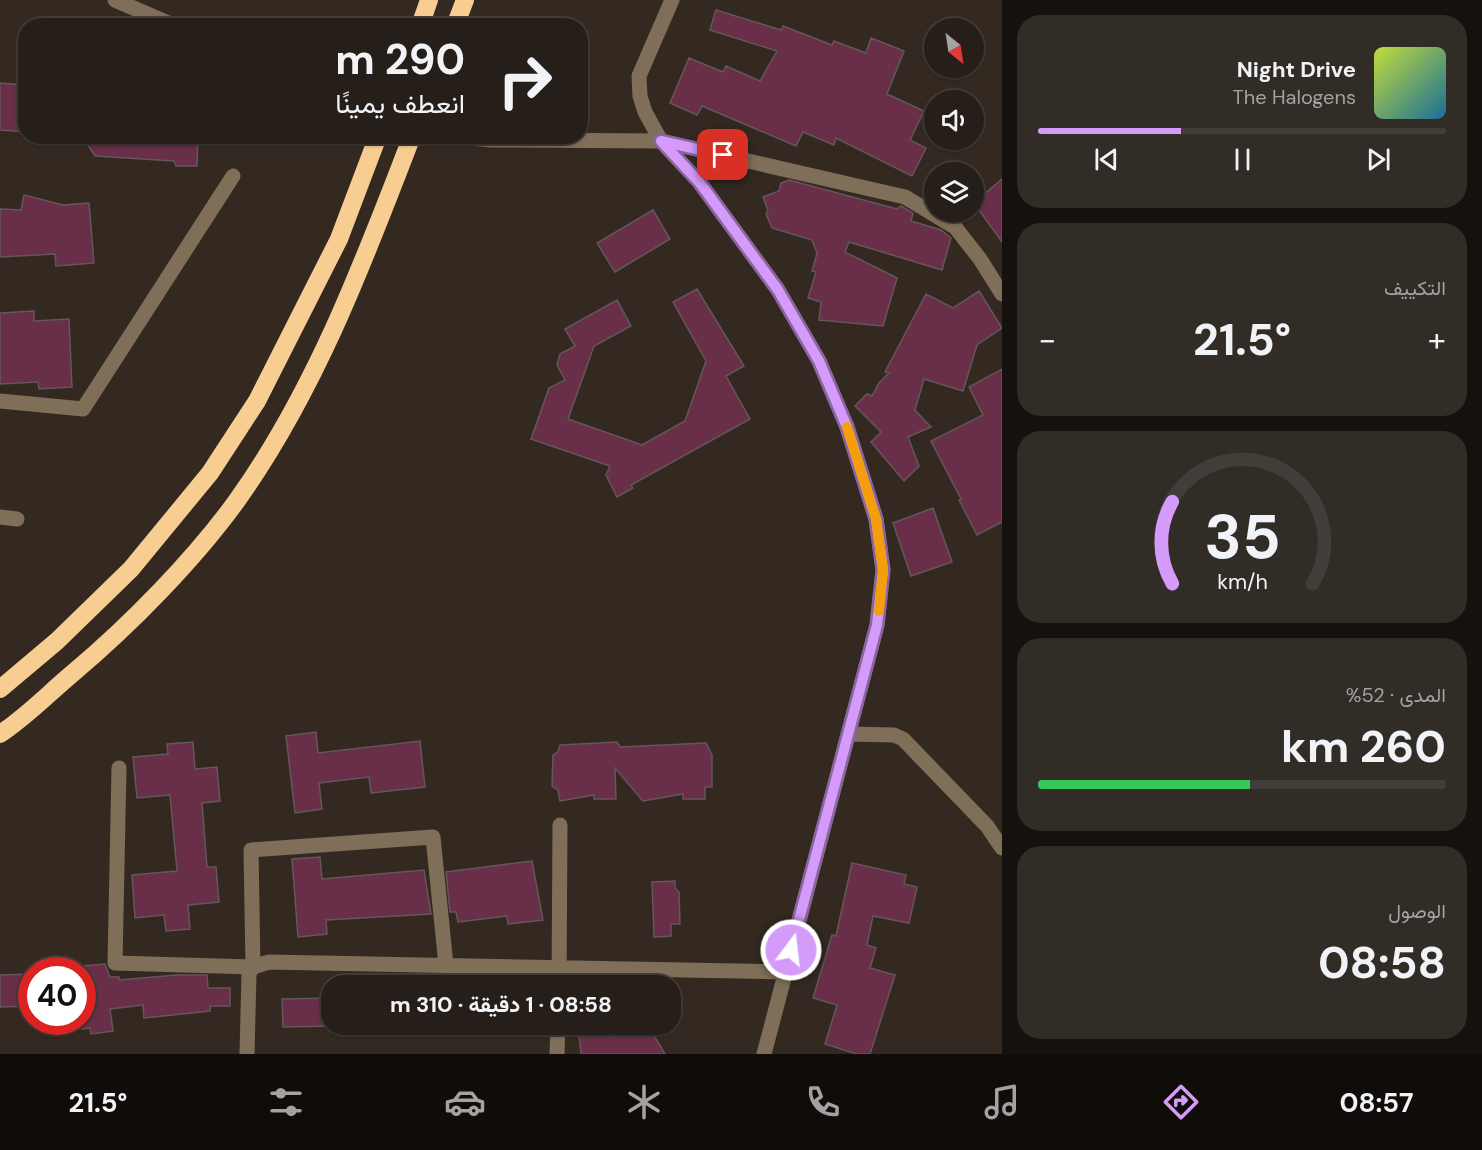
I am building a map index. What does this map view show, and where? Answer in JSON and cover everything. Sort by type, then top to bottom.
[{"type":"highway","points":[[423,18],[429,0]]},
{"type":"highway","points":[[458,18],[465,0]]},
{"type":"highway","points":[[0,688],[57,641],[131,569],[210,473],[257,401],[339,239],[375,144]]},
{"type":"highway","points":[[0,734],[102,649],[168,582],[237,500],[286,423],[309,380],[375,232],[409,144]]},
{"type":"street","points":[[115,0],[157,18]]},
{"type":"street","points":[[672,0],[639,76],[640,96],[645,112],[661,141],[700,183],[778,290],[819,361],[847,427],[876,519],[883,570],[877,625],[764,1054]]},
{"type":"street","points":[[588,140],[661,141],[905,198],[955,227],[980,259],[1002,294]]},
{"type":"street","points":[[0,401],[83,409],[233,176]]},
{"type":"street","points":[[0,517],[17,519]]},
{"type":"street","points":[[848,734],[894,735],[903,739],[987,826],[1002,848]]},
{"type":"street","points":[[119,768],[115,963],[254,967],[269,962],[785,972]]},
{"type":"street","points":[[559,975],[560,825]]},
{"type":"street","points":[[247,1054],[248,984],[249,973],[254,967],[251,850],[433,837],[446,965]]},
{"type":"street","points":[[557,1054],[558,1035]]},
{"type":"building","points":[[716,10],[781,30],[783,26],[832,45],[834,41],[866,53],[871,38],[904,51],[887,94],[924,111],[910,140],[924,147],[925,150],[912,176],[836,138],[834,145],[803,132],[796,146],[702,106],[697,115],[670,103],[689,58],[723,72],[726,66],[760,81],[777,51],[710,30]]},
{"type":"building","points":[[0,83],[18,84],[18,131],[0,130]]},
{"type":"building","points":[[87,144],[198,144],[197,166],[176,166],[174,161],[95,156]]},
{"type":"building","points":[[1002,179],[1002,242],[984,217],[984,194]]},
{"type":"building","points":[[789,180],[897,209],[901,206],[913,213],[911,221],[941,230],[951,238],[942,270],[849,242],[845,252],[897,278],[883,326],[819,320],[821,302],[808,298],[816,272],[812,271],[817,253],[812,240],[772,228],[766,214],[768,210],[763,197],[779,191],[781,183]]},
{"type":"building","points":[[24,195],[63,205],[89,203],[94,263],[56,266],[55,254],[0,257],[0,209],[21,210]]},
{"type":"building","points":[[653,210],[670,239],[615,272],[597,243]]},
{"type":"building","points":[[697,289],[744,366],[726,376],[750,419],[631,485],[633,488],[617,497],[606,475],[610,466],[531,439],[549,388],[565,380],[557,365],[560,354],[575,346],[565,329],[617,300],[631,326],[594,346],[568,419],[642,445],[685,421],[706,361],[673,302]]},
{"type":"building","points":[[979,291],[1002,328],[977,345],[963,391],[924,379],[915,410],[931,427],[908,437],[919,466],[904,481],[871,442],[881,432],[855,406],[867,394],[872,396],[879,383],[889,373],[885,372],[926,294],[953,308]]},
{"type":"building","points":[[34,311],[34,321],[69,319],[72,387],[39,389],[38,382],[0,384],[0,313]]},
{"type":"building","points":[[1002,369],[1002,522],[977,535],[931,441],[983,415],[969,387]]},
{"type":"building","points":[[933,508],[952,562],[911,576],[893,523]]},
{"type":"building","points":[[316,732],[318,753],[420,741],[425,787],[371,793],[369,777],[319,783],[322,809],[295,813],[286,736]]},
{"type":"building","points":[[193,742],[195,769],[217,767],[220,801],[202,803],[207,867],[216,867],[219,902],[188,905],[190,929],[166,931],[164,915],[135,918],[132,875],[177,871],[170,795],[137,798],[133,757],[168,754],[167,744]]},
{"type":"building","points":[[617,742],[620,747],[706,743],[712,755],[712,787],[705,787],[705,799],[683,799],[683,794],[643,801],[615,768],[616,799],[594,799],[594,795],[560,801],[558,790],[552,786],[553,755],[558,752],[560,745]]},
{"type":"building","points":[[320,857],[322,879],[424,870],[431,914],[326,920],[327,934],[298,937],[292,859]]},
{"type":"building","points":[[532,861],[543,920],[508,924],[507,916],[458,922],[456,912],[450,912],[446,872]]},
{"type":"building","points":[[852,863],[906,875],[904,884],[917,887],[909,923],[873,916],[867,945],[876,948],[870,968],[895,975],[870,1054],[857,1054],[825,1044],[837,1005],[813,998],[832,935],[836,936]]},
{"type":"building","points":[[675,881],[675,888],[679,892],[680,924],[671,924],[671,936],[654,937],[652,882]]},
{"type":"building","points":[[105,964],[110,977],[119,977],[119,980],[207,975],[208,988],[230,988],[230,1006],[210,1006],[210,1011],[144,1018],[143,1005],[110,1009],[113,1031],[96,1033],[96,965]]},
{"type":"building","points":[[18,974],[18,1006],[0,1007],[0,975]]},
{"type":"building","points":[[321,998],[321,1026],[283,1027],[282,999]]},
{"type":"building","points":[[579,1035],[611,1037],[654,1035],[665,1054],[581,1054]]},
{"type":"slow traffic","points":[[847,427],[876,519],[883,570],[879,611]]},
{"type":"route","points":[[723,155],[661,141],[700,183],[778,290],[819,361],[847,427],[876,519],[883,570],[877,625],[791,950]]}]
